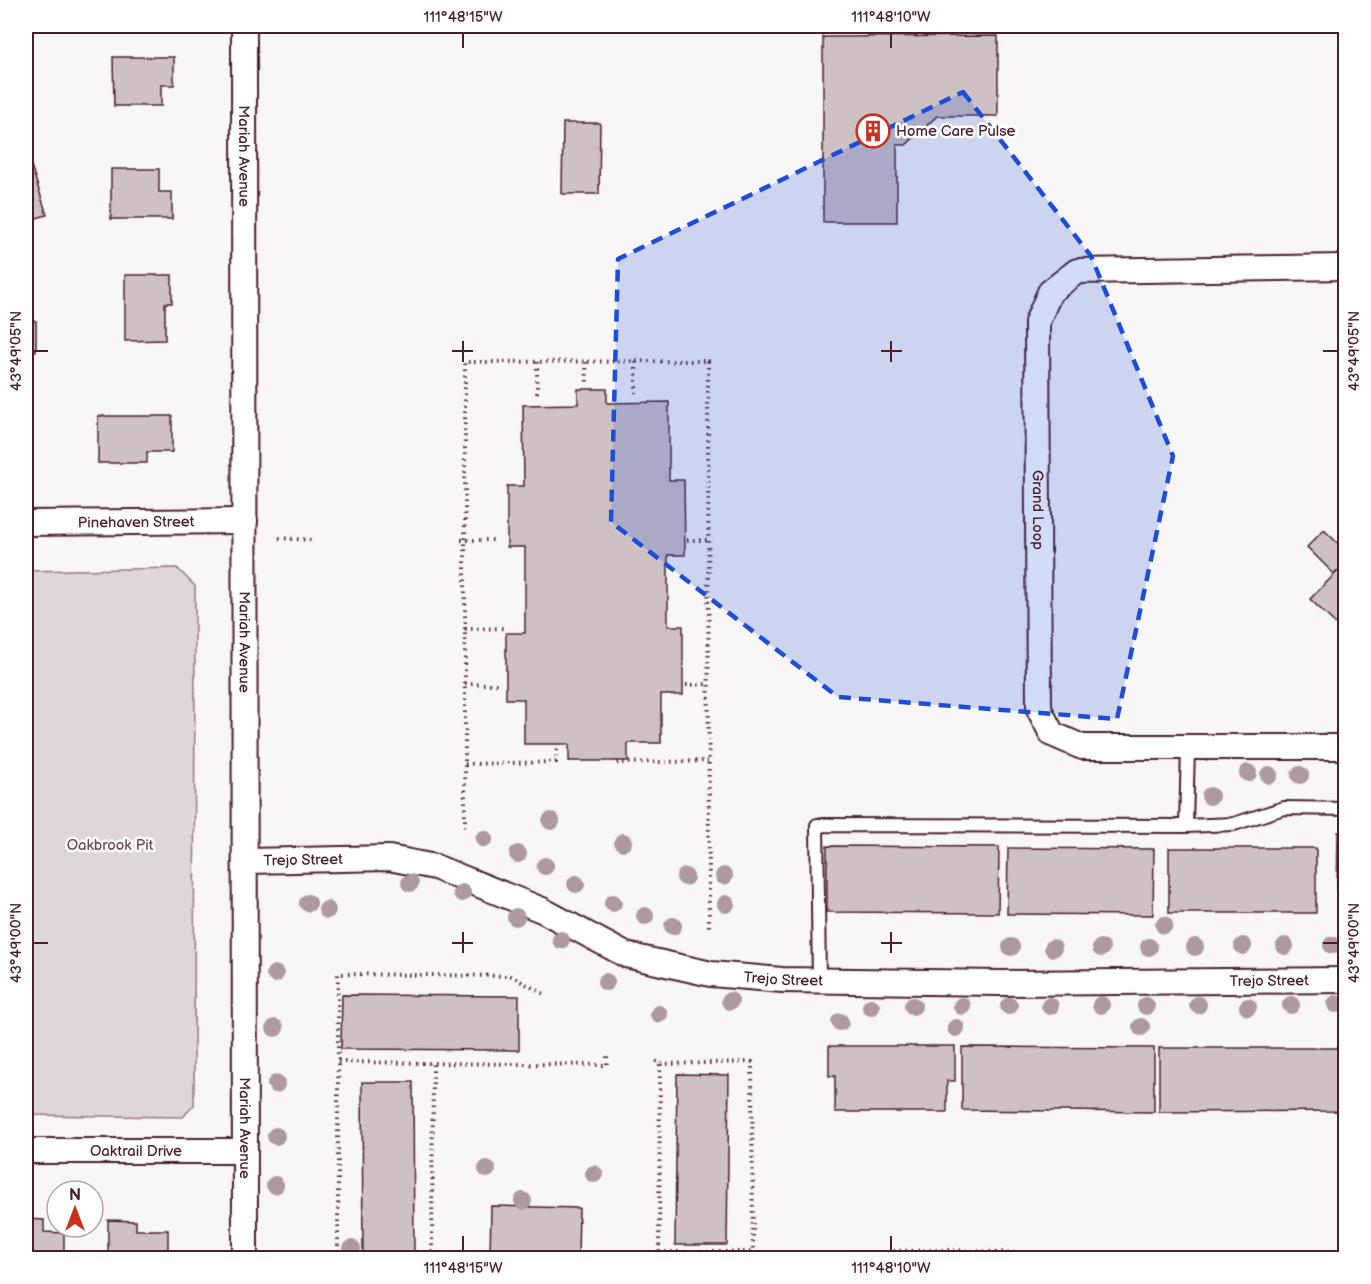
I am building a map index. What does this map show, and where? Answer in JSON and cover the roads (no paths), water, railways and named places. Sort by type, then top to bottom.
[{"type":"street","name":"Mariah Avenue","points":[[244,26],[245,1258]]},
{"type":"street","name":"Grand Loop","points":[[1346,267],[1077,271],[1050,292],[1037,322],[1039,710],[1052,734],[1082,747],[1346,747]]},
{"type":"street","name":"Pinehaven Street","points":[[26,523],[245,521]]},
{"type":"street","name":"Trejo Street","points":[[245,861],[389,858],[426,865],[542,910],[626,955],[711,974],[819,980],[1000,983],[1346,980]]},
{"type":"street","name":"Oaktrail Drive","points":[[26,1151],[245,1151]]},
{"type":"lane","points":[[1186,826],[1188,747]]},
{"type":"lane","points":[[819,980],[817,825],[1186,826],[1234,824],[1284,808],[1346,809]]},
{"type":"place","name":"Home Care Pulse","points":[[873,131]]},
{"type":"park label","name":"Oakbrook Pit","points":[[110,845]]}]
